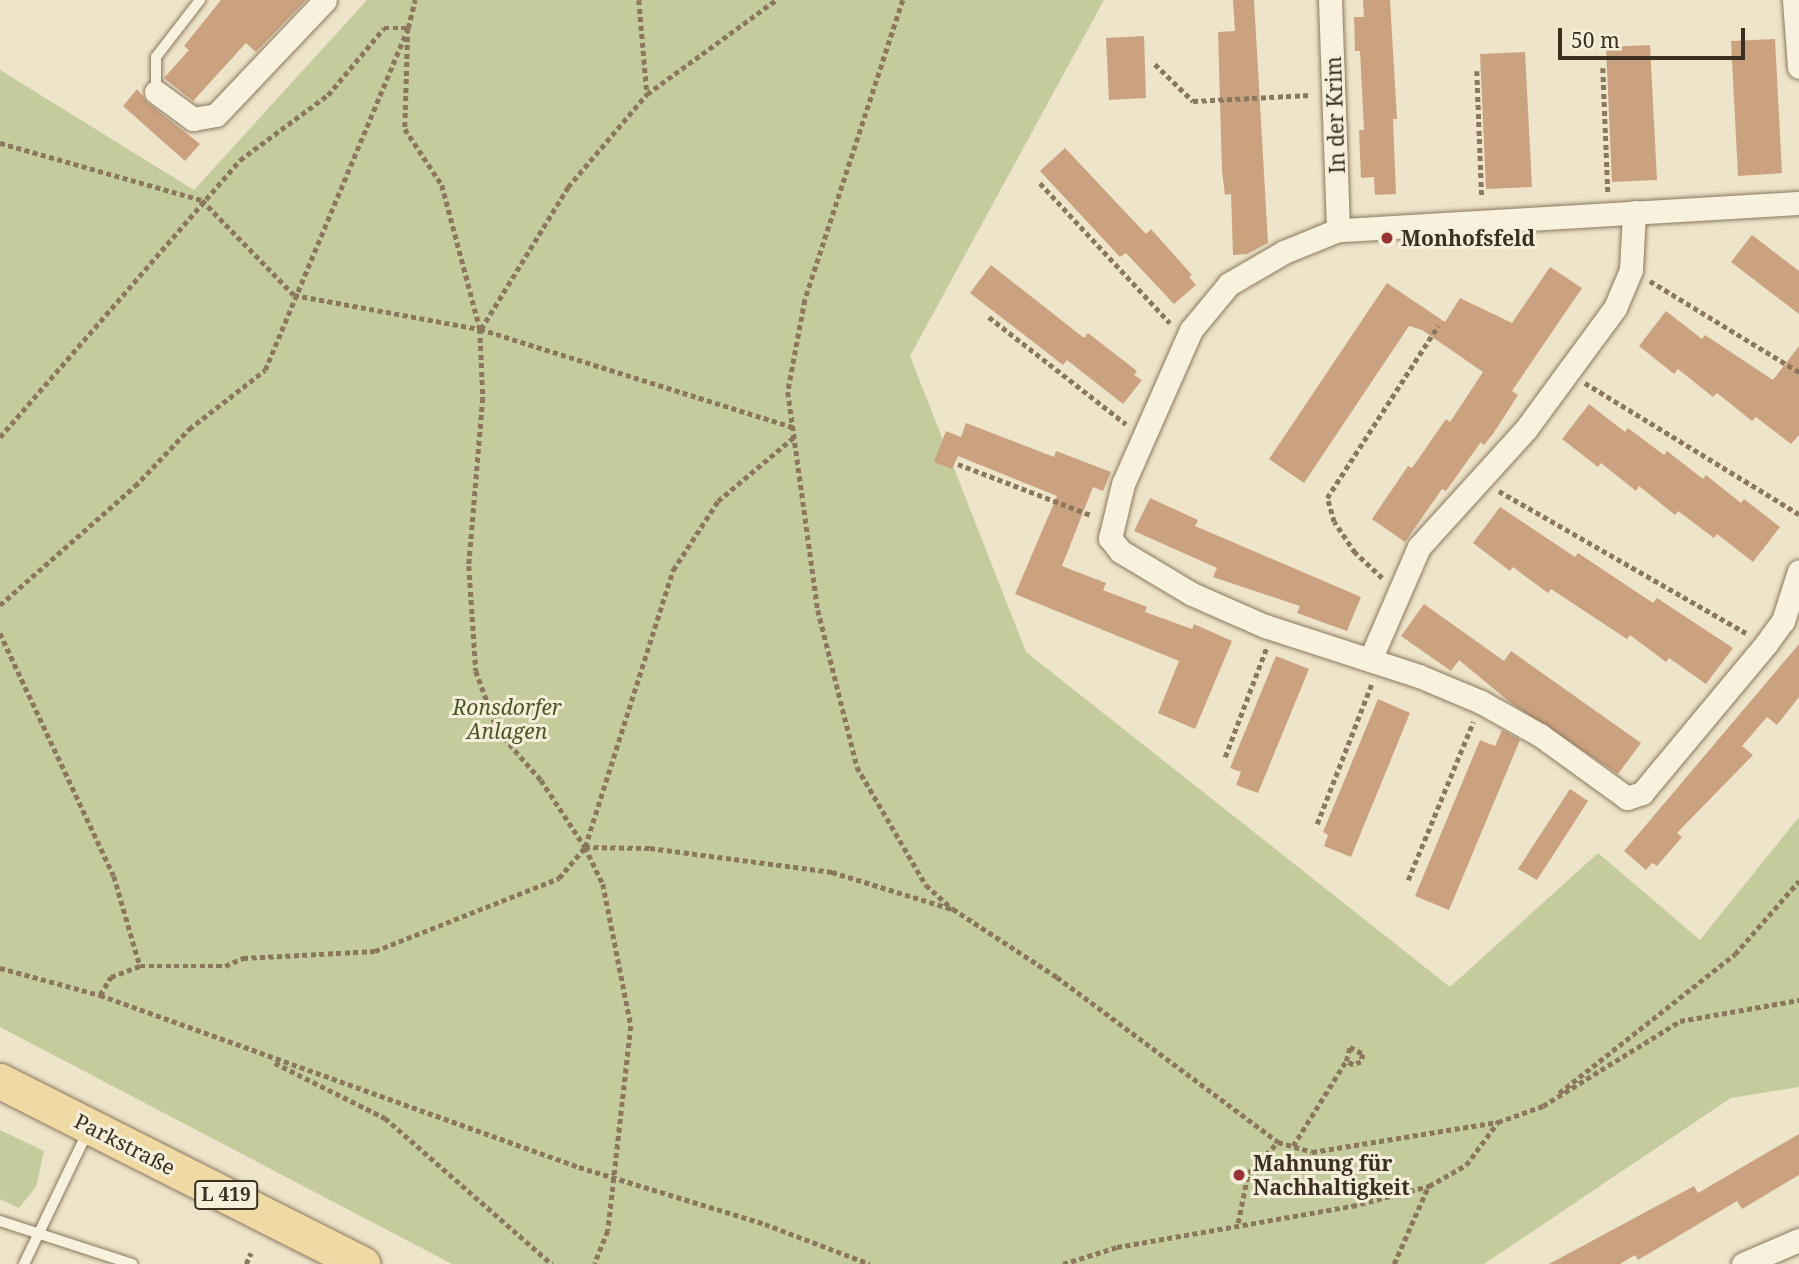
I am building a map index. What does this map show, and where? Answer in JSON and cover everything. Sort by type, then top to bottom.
[{"type":"main road","name":"Parkstraße","points":[[0,1081],[362,1264]]},
{"type":"street","points":[[156,92],[193,119],[216,115],[325,0]]},
{"type":"street","name":"In der Krim","points":[[1330,0],[1338,230]]},
{"type":"street","points":[[1794,0],[1799,67]]},
{"type":"street","points":[[1799,203],[1338,230],[1284,253],[1229,284],[1186,340],[1142,436],[1111,523],[1110,538],[1120,551],[1192,594],[1274,628],[1375,661],[1481,702],[1540,735],[1627,798],[1642,793],[1766,644],[1783,621],[1799,571]]},
{"type":"street","points":[[1375,661],[1397,592],[1419,547],[1480,480],[1569,374],[1615,308],[1631,270],[1634,212]]},
{"type":"street","points":[[1743,1264],[1799,1240]]},
{"type":"lane","points":[[156,92],[156,57],[200,0]]},
{"type":"lane","points":[[24,1264],[90,1126]]},
{"type":"lane","points":[[0,1221],[132,1264]]},
{"type":"path","points":[[0,605],[135,486],[189,429],[265,370],[294,295],[408,28],[415,0]]},
{"type":"path","points":[[639,0],[647,94]]},
{"type":"path","points":[[481,329],[568,187],[647,94],[776,0]]},
{"type":"path","points":[[903,0],[805,300],[788,393],[818,610],[857,767],[926,884],[953,909],[1057,977],[1278,1142],[1312,1152],[1498,1122],[1543,1106],[1679,1021],[1799,1000]]},
{"type":"path","points":[[0,437],[202,200],[240,160],[328,95],[384,29],[408,28]]},
{"type":"path","points":[[408,28],[405,129],[442,185],[481,329],[483,398],[469,566],[476,671],[498,731],[541,780],[585,847],[603,884],[631,1026],[608,1231],[595,1264]]},
{"type":"path","points":[[1155,64],[1193,101],[1335,94]]},
{"type":"path","points":[[1602,68],[1609,213]]},
{"type":"path","points":[[1476,71],[1483,220]]},
{"type":"path","points":[[0,143],[202,200],[294,295],[481,329],[793,426]]},
{"type":"path","points":[[1040,183],[1186,340]]},
{"type":"path","points":[[1631,270],[1799,372]]},
{"type":"path","points":[[989,317],[1142,436]]},
{"type":"path","points":[[1397,592],[1355,553],[1334,522],[1327,498],[1438,326]]},
{"type":"path","points":[[1569,374],[1799,514]]},
{"type":"path","points":[[100,995],[111,977],[140,966],[225,965],[243,958],[374,951],[559,878],[585,847],[673,570],[718,500],[794,437]]},
{"type":"path","points":[[958,464],[1111,523]]},
{"type":"path","points":[[1480,480],[1766,644]]},
{"type":"path","points":[[1225,757],[1274,628]]},
{"type":"path","points":[[0,633],[114,876],[140,966]]},
{"type":"path","points":[[1317,824],[1375,661]]},
{"type":"path","points":[[1408,880],[1481,702]]},
{"type":"path","points":[[585,847],[650,848],[832,872],[953,909]]},
{"type":"path","points":[[1543,1106],[1735,954],[1799,881]]},
{"type":"path","points":[[0,968],[100,995],[259,1055],[870,1264]]},
{"type":"path","points":[[1292,1146],[1346,1061],[1350,1047],[1363,1054],[1353,1065],[1346,1061]]},
{"type":"path","points":[[259,1055],[385,1118],[552,1264]]},
{"type":"path","points":[[1063,1264],[1117,1247],[1238,1223],[1352,1206],[1429,1186],[1466,1165],[1498,1122]]},
{"type":"path","points":[[1238,1223],[1248,1173],[1278,1142]]},
{"type":"path","points":[[1394,1264],[1429,1186]]},
{"type":"path","points":[[246,1264],[251,1253]]},
{"type":"green space","name":"Ronsdorfer Anlagen","points":[[367,0],[1104,0],[910,356],[1026,652],[1450,987],[1598,853],[1700,940],[1799,817],[1799,1087],[1731,1098],[1484,1264],[452,1264],[0,1027],[0,70],[194,190]]},
{"type":"green space","points":[[0,1130],[44,1151],[36,1187],[19,1208],[0,1199]]},
{"type":"building","points":[[221,0],[306,0],[256,52],[246,43],[193,101],[164,78],[189,50],[184,46]]},
{"type":"building","points":[[1233,0],[1254,0],[1268,243],[1247,254],[1233,255],[1231,194],[1225,195],[1222,171],[1218,32],[1235,31]]},
{"type":"building","points":[[1363,0],[1390,0],[1397,119],[1393,119],[1396,194],[1375,195],[1374,177],[1361,178],[1359,130],[1364,130],[1360,51],[1355,51],[1354,17],[1364,17]]},
{"type":"building","points":[[1144,36],[1146,98],[1109,100],[1106,38]]},
{"type":"building","points":[[1775,39],[1782,173],[1738,176],[1731,41]]},
{"type":"building","points":[[1650,45],[1657,180],[1612,182],[1606,47]]},
{"type":"building","points":[[1525,52],[1532,187],[1486,189],[1480,54]]},
{"type":"building","points":[[137,89],[148,103],[200,144],[185,161],[123,106]]},
{"type":"building","points":[[1065,148],[1146,234],[1151,229],[1192,275],[1189,277],[1196,285],[1174,304],[1126,253],[1120,257],[1040,171]]},
{"type":"building","points":[[1752,235],[1799,271],[1799,314],[1731,262]]},
{"type":"building","points":[[991,265],[1084,338],[1088,333],[1137,371],[1134,375],[1142,380],[1123,404],[1067,360],[1063,365],[970,293]]},
{"type":"building","points":[[1550,267],[1582,288],[1512,391],[1518,395],[1493,434],[1484,445],[1481,442],[1446,491],[1442,489],[1405,542],[1372,519],[1408,466],[1412,468],[1446,419],[1450,422],[1483,372],[1422,330],[1409,326],[1304,483],[1269,459],[1387,283],[1445,322],[1460,298],[1512,323]]},
{"type":"building","points":[[1666,311],[1702,339],[1705,335],[1773,380],[1799,346],[1799,435],[1791,444],[1756,417],[1752,421],[1717,393],[1713,397],[1678,369],[1674,374],[1639,346]]},
{"type":"building","points":[[1589,404],[1625,432],[1628,428],[1664,455],[1667,451],[1703,479],[1706,475],[1741,503],[1744,499],[1780,527],[1753,562],[1717,534],[1714,538],[1678,511],[1675,515],[1639,486],[1636,491],[1601,463],[1598,467],[1562,439]]},
{"type":"building","points":[[966,423],[1054,457],[1056,451],[1111,472],[1103,491],[1093,487],[1062,566],[1106,583],[1103,590],[1147,607],[1145,612],[1192,629],[1194,624],[1232,641],[1195,729],[1158,713],[1179,661],[1015,594],[1057,496],[958,456],[952,469],[934,462],[946,431],[961,437]]},
{"type":"building","points":[[1150,498],[1198,520],[1195,526],[1361,597],[1347,631],[1297,613],[1300,606],[1213,577],[1217,568],[1134,531]]},
{"type":"building","points":[[1500,507],[1575,557],[1578,553],[1653,603],[1657,598],[1733,648],[1706,684],[1669,658],[1666,662],[1630,635],[1627,639],[1551,589],[1548,593],[1513,567],[1510,571],[1473,543]]},
{"type":"building","points":[[1424,604],[1504,661],[1511,651],[1641,743],[1618,774],[1512,704],[1459,660],[1451,671],[1401,636]]},
{"type":"building","points":[[1799,644],[1799,697],[1777,725],[1767,717],[1742,746],[1753,755],[1677,833],[1682,837],[1657,866],[1652,863],[1646,870],[1624,851]]},
{"type":"building","points":[[1276,656],[1309,669],[1258,793],[1236,785],[1241,772],[1230,768]]},
{"type":"building","points":[[1378,699],[1410,713],[1351,857],[1324,846],[1328,835],[1323,832]]},
{"type":"building","points":[[1502,730],[1520,740],[1449,910],[1415,896],[1480,740],[1495,746]]},
{"type":"building","points":[[1570,789],[1588,801],[1537,880],[1518,869]]},
{"type":"building","points":[[1799,1134],[1799,1175],[1742,1209],[1737,1201],[1638,1260],[1635,1255],[1620,1264],[1549,1264],[1694,1186],[1698,1193]]},
{"type":"place","name":"Monhofsfeld","points":[[1387,238]]},
{"type":"place","name":"Mahnung für Nachhaltigkeit","points":[[1239,1175]]}]
